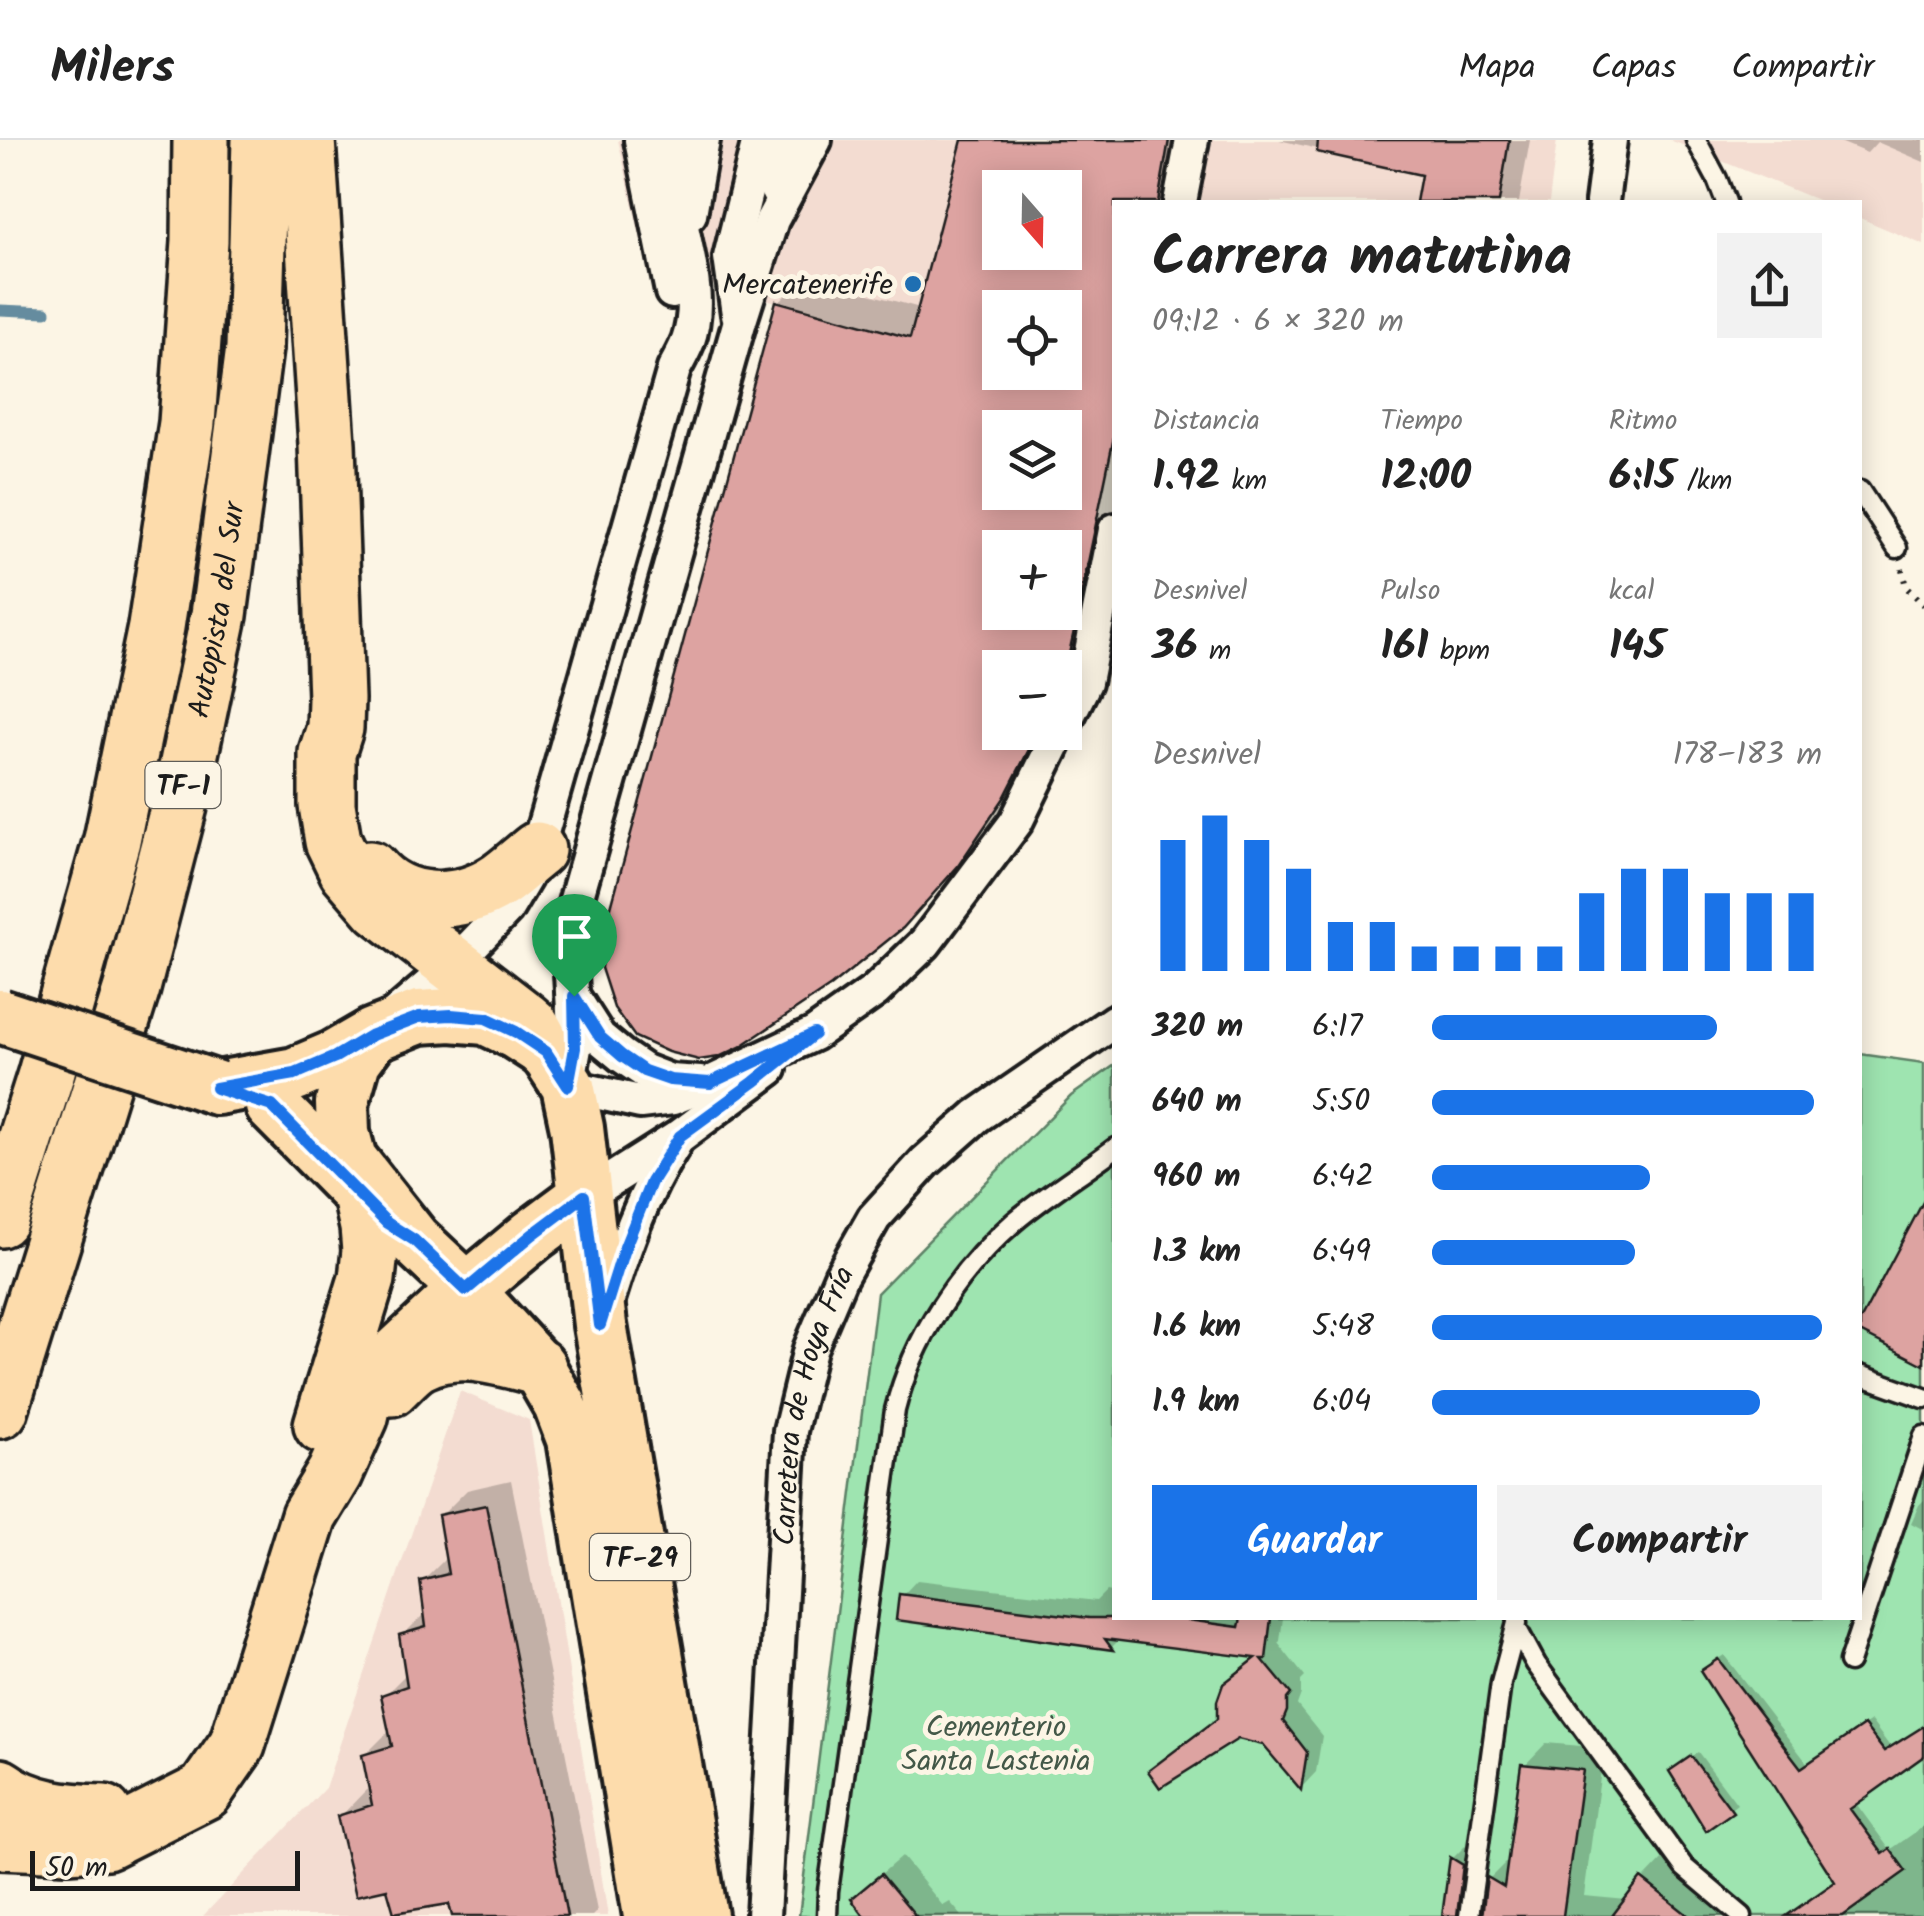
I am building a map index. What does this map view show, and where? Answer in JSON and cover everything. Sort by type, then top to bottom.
[{"type":"highway","name":"Autopista del Sur","points":[[0,1219],[46,1074],[112,840],[156,627],[187,423],[200,242],[202,140]]},
{"type":"highway","name":"Autopista del Sur","points":[[0,1410],[132,988],[179,806],[219,615],[254,348],[260,140]]},
{"type":"highway","points":[[306,140],[327,444],[335,728],[343,756],[347,820],[353,841],[364,862],[393,890],[430,900],[472,893],[500,880],[536,850]]},
{"type":"highway","points":[[335,728],[327,753],[329,822],[340,857],[358,885],[380,908],[532,1026],[557,1069]]},
{"type":"highway","points":[[309,1516],[307,1473],[367,1280],[368,1227],[356,1177]]},
{"type":"highway","points":[[0,1841],[106,1841],[205,1791],[237,1745],[309,1516],[335,1473],[360,1417],[366,1391],[378,1373],[466,1290]]},
{"type":"highway","points":[[360,1417],[418,1362],[445,1354],[474,1352],[538,1368]]},
{"type":"highway","points":[[0,1787],[28,1802],[146,1822]]},
{"type":"main road","points":[[216,1088],[295,1074],[372,1035],[419,1017],[451,1015],[486,1018],[516,1032],[557,1069]]},
{"type":"main road","points":[[0,1016],[272,1106],[356,1177]]},
{"type":"main road","points":[[356,1177],[343,1133],[342,1103],[354,1061],[372,1035]]},
{"type":"main road","name":"TF-29","points":[[557,1069],[577,1128],[600,1325],[701,1916]]},
{"type":"main road","name":"TF-29","points":[[356,1177],[387,1223],[414,1240],[538,1368],[560,1405],[573,1440],[650,1916]]},
{"type":"main road","points":[[466,1290],[584,1196]]},
{"type":"street","points":[[641,140],[671,281],[674,370]]},
{"type":"street","points":[[372,1035],[454,964],[506,910],[536,850],[674,370],[693,318],[694,301],[671,140]]},
{"type":"street","points":[[687,245],[703,140]]},
{"type":"street","points":[[739,324],[730,258],[759,140]]},
{"type":"street","points":[[786,140],[772,220],[573,910],[570,936],[575,1048],[557,1069],[640,1102],[673,1098],[814,1034]]},
{"type":"street","points":[[772,220],[816,140]]},
{"type":"street","points":[[1180,200],[1192,140]]},
{"type":"street","points":[[1602,200],[1610,140]]},
{"type":"street","points":[[1082,688],[1112,545]]},
{"type":"street","points":[[584,1196],[680,1136],[875,990],[924,943],[1016,822],[1051,750]]},
{"type":"street","points":[[574,996],[600,1037],[644,1071],[670,1080],[710,1083]]},
{"type":"street","name":"Carretera de Hoya Fría","points":[[763,1916],[790,1431],[810,1348],[841,1276],[874,1218],[926,1162],[977,1116],[1112,1022]]},
{"type":"street","points":[[600,1325],[651,1182],[680,1136]]},
{"type":"lane","points":[[1696,140],[1725,200]]},
{"type":"lane","points":[[1862,494],[1896,548]]},
{"type":"lane","points":[[827,1916],[889,1449],[903,1378],[944,1302],[978,1260],[1013,1223],[1112,1150]]},
{"type":"lane","points":[[1862,1376],[1924,1398]]},
{"type":"lane","points":[[1850,1662],[1924,1436]]},
{"type":"lane","points":[[1469,1916],[1501,1682],[1517,1622]]},
{"type":"lane","points":[[1517,1622],[1536,1664],[1684,1867],[1742,1916]]},
{"type":"path","points":[[1896,548],[1906,587],[1924,605]]},
{"type":"shaded area","name":"Mercatenerife","points":[[618,140],[1557,140],[1549,200],[1112,200],[1112,212],[1082,314],[1082,290],[982,290],[982,314],[910,338],[647,267]]},
{"type":"shaded area","points":[[1670,140],[1924,140],[1924,245],[1862,219],[1862,200],[1817,200]]},
{"type":"shaded area","points":[[460,1391],[529,1420],[608,1916],[203,1916],[325,1788]]},
{"type":"green space","name":"Cementerio Santa Lastenia","points":[[1862,1054],[1924,1063],[1924,1916],[799,1916],[877,1293],[1071,1096],[1112,1067],[1112,1620],[1862,1620]]},
{"type":"building","points":[[962,140],[1169,140],[1158,200],[1112,200],[1112,447],[1082,592],[1082,530],[982,530],[982,630],[1074,630],[1069,650],[982,650],[982,750],[1029,750],[1004,798],[958,866],[903,928],[831,986],[719,1057],[699,1060],[635,1037],[614,1008],[601,968],[605,929],[776,301],[910,338]]},
{"type":"building","points":[[1318,140],[1509,140],[1499,200],[1416,200],[1421,175],[1317,152]]},
{"type":"building","points":[[1924,1200],[1924,1365],[1862,1333],[1862,1317]]},
{"type":"building","points":[[486,1505],[567,1916],[452,1916],[449,1904],[394,1913],[387,1889],[356,1896],[337,1816],[372,1805],[362,1755],[392,1746],[381,1695],[407,1686],[399,1635],[426,1627],[420,1581],[448,1574],[438,1515]]},
{"type":"building","points":[[899,1594],[1112,1620],[1188,1620],[1239,1627],[1241,1620],[1271,1620],[1266,1659],[1262,1659],[1291,1694],[1283,1721],[1307,1752],[1301,1790],[1263,1745],[1238,1739],[1160,1788],[1148,1771],[1217,1719],[1217,1701],[1223,1684],[1256,1658],[1105,1639],[1113,1650],[896,1620]]},
{"type":"building","points":[[1718,1659],[1801,1768],[1864,1725],[1884,1751],[1924,1726],[1924,1756],[1850,1809],[1883,1854],[1890,1849],[1906,1871],[1843,1916],[1786,1916],[1835,1882],[1700,1671]]},
{"type":"building","points":[[1691,1756],[1733,1812],[1706,1831],[1669,1771]]},
{"type":"building","points":[[1521,1764],[1583,1770],[1563,1916],[1482,1916],[1487,1877],[1504,1887]]},
{"type":"building","points":[[1450,1857],[1463,1865],[1457,1916],[1442,1916]]},
{"type":"building","points":[[881,1874],[916,1916],[864,1916],[851,1899]]},
{"type":"building","points":[[1641,1878],[1689,1916],[1612,1916]]},
{"type":"waterway","points":[[0,310],[46,312]]},
{"type":"place","name":"Mercatenerife","points":[[913,284]]},
{"type":"route","points":[[574,996],[600,1037],[644,1071],[670,1080],[710,1083],[814,1034],[680,1136],[651,1182],[600,1325],[584,1196],[466,1290],[414,1240],[387,1223],[272,1106],[216,1088],[295,1074],[372,1035],[419,1017],[451,1015],[486,1018],[516,1032],[546,1052],[568,1086],[575,1048],[574,996]]}]
